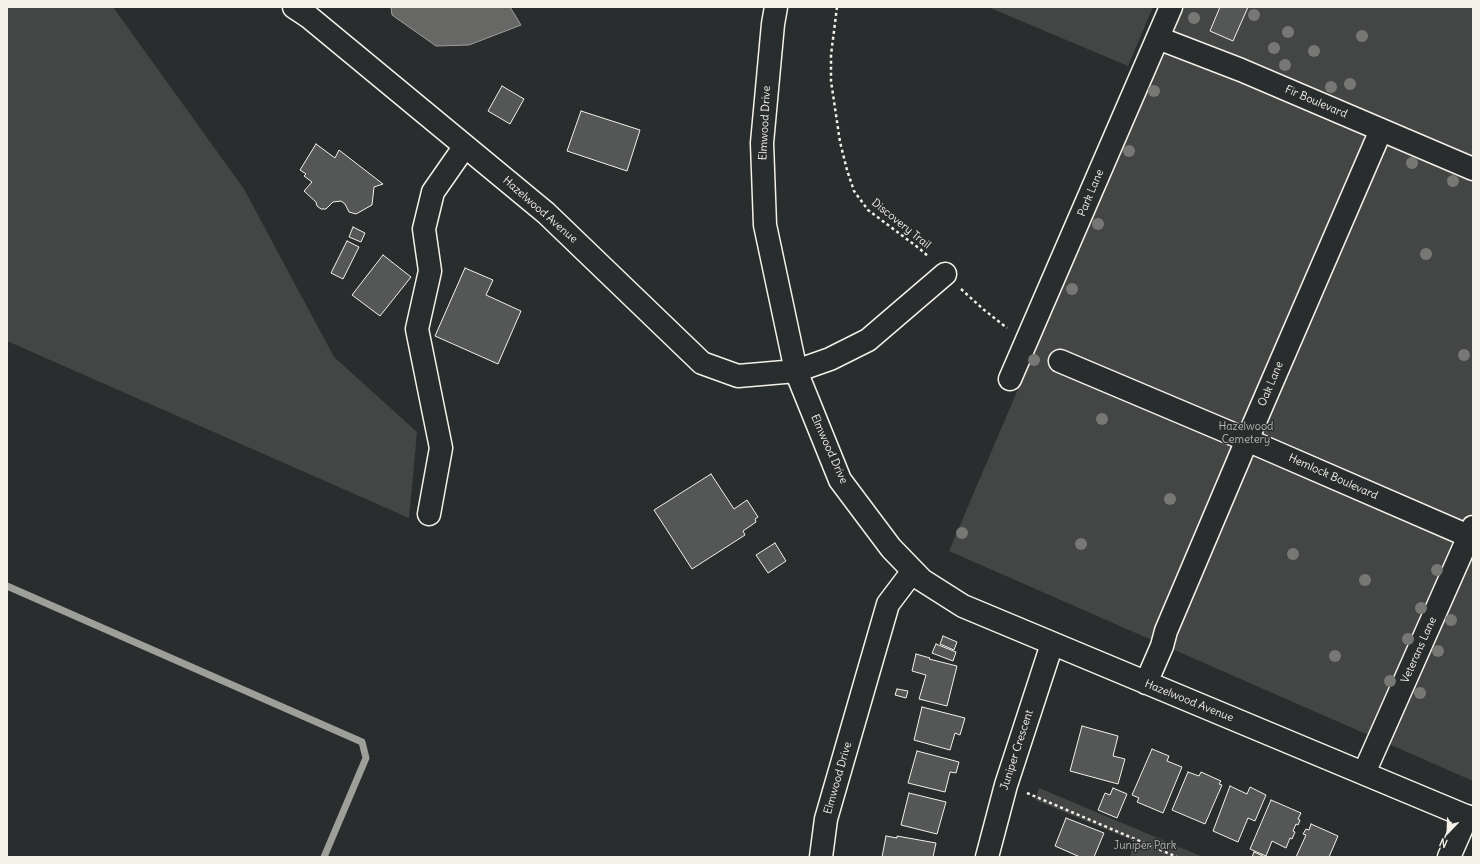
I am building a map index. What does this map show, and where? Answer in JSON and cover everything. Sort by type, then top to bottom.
[{"type":"street","name":"Hazelwood Avenue","points":[[294,7],[309,17],[546,213],[702,363],[738,376],[796,371],[830,359],[868,340],[945,274]]},
{"type":"street","name":"Elmwood Drive","points":[[776,7],[773,24],[762,143],[765,225],[796,371],[840,480],[890,548],[913,571],[888,604],[826,819],[821,857]]},
{"type":"street","name":"Park Lane","points":[[1010,379],[1171,7]]},
{"type":"street","name":"Fir Boulevard","points":[[1158,38],[1242,70],[1473,169]]},
{"type":"street","name":"Oak Lane","points":[[1146,683],[1162,646],[1166,631],[1380,130]]},
{"type":"street","points":[[429,514],[441,448],[417,330],[430,271],[424,229],[433,192],[465,146]]},
{"type":"street","name":"Hemlock Boulevard","points":[[1060,361],[1472,534]]},
{"type":"street","name":"Veterans Lane","points":[[1364,773],[1472,534]]},
{"type":"street","name":"Hazelwood Avenue","points":[[913,571],[922,580],[963,606],[1470,818]]},
{"type":"street","name":"Juniper Crescent","points":[[987,857],[1006,785],[1052,644]]},
{"type":"street","points":[[1449,857],[1470,818]]},
{"type":"path","name":"Discovery Trail","points":[[837,7],[831,81],[840,142],[854,191],[868,210],[920,249],[983,309],[1008,329],[1017,341],[1025,345]]},
{"type":"path","points":[[1006,785],[1176,857]]},
{"type":"green space","points":[[7,7],[113,7],[244,189],[334,357],[417,432],[409,518],[7,341]]},
{"type":"green space","points":[[988,7],[1153,7],[1128,66]]},
{"type":"green space","name":"Hazelwood Cemetery","points":[[1181,7],[1473,7],[1473,781],[949,551]]},
{"type":"green space","name":"Juniper Park","points":[[1039,788],[1203,857],[1130,857],[1134,841],[1035,800]]},
{"type":"shaded area","points":[[391,7],[510,7],[521,25],[469,45],[436,46],[392,15]]},
{"type":"building","points":[[1220,7],[1248,7],[1233,41],[1210,31]]},
{"type":"building","points":[[502,86],[524,99],[510,124],[488,111]]},
{"type":"building","points":[[581,111],[640,130],[627,171],[567,151]]},
{"type":"building","points":[[316,144],[335,158],[339,150],[383,184],[374,187],[372,205],[356,214],[349,212],[345,204],[341,201],[333,202],[326,209],[321,209],[317,206],[316,202],[304,191],[312,182],[304,176],[306,174],[300,170]]},
{"type":"building","points":[[353,227],[365,233],[361,242],[349,237]]},
{"type":"building","points":[[347,241],[359,247],[343,279],[331,273]]},
{"type":"building","points":[[383,255],[411,277],[380,316],[352,295]]},
{"type":"building","points":[[465,268],[493,280],[486,295],[521,311],[498,364],[435,336]]},
{"type":"building","points":[[711,474],[734,509],[747,500],[758,517],[755,519],[756,522],[743,531],[745,535],[692,569],[654,510]]},
{"type":"building","points":[[775,543],[786,561],[768,573],[756,555]]},
{"type":"building","points":[[943,636],[957,642],[954,650],[940,644]]},
{"type":"building","points":[[936,644],[956,652],[953,661],[932,653]]},
{"type":"building","points":[[916,654],[957,666],[947,706],[919,699],[926,675],[912,671]]},
{"type":"building","points":[[897,689],[908,691],[906,698],[895,695]]},
{"type":"building","points":[[922,707],[965,718],[960,735],[955,733],[950,750],[914,740]]},
{"type":"building","points":[[1082,726],[1118,736],[1113,756],[1125,759],[1118,784],[1070,771]]},
{"type":"building","points":[[1152,749],[1169,756],[1167,761],[1182,767],[1163,813],[1137,802],[1139,798],[1132,795]]},
{"type":"building","points":[[917,751],[959,762],[956,773],[950,772],[945,792],[908,783]]},
{"type":"building","points":[[1188,772],[1199,776],[1201,772],[1221,781],[1219,784],[1222,785],[1205,824],[1172,810]]},
{"type":"building","points":[[1230,786],[1247,794],[1250,787],[1266,795],[1255,821],[1248,818],[1238,842],[1213,831]]},
{"type":"building","points":[[1113,788],[1127,794],[1117,818],[1098,810],[1105,793],[1110,795]]},
{"type":"building","points":[[909,793],[946,802],[937,834],[901,825]]},
{"type":"building","points":[[1271,800],[1301,813],[1298,819],[1300,820],[1298,825],[1296,824],[1293,831],[1295,832],[1292,839],[1290,838],[1286,848],[1272,841],[1266,856],[1250,849]]},
{"type":"building","points":[[1066,818],[1104,833],[1094,857],[1080,857],[1055,846]]},
{"type":"building","points":[[1311,824],[1338,836],[1329,857],[1296,857],[1306,835],[1303,834],[1306,829],[1309,830]]},
{"type":"building","points":[[886,836],[897,838],[897,836],[936,843],[933,857],[882,857]]},
{"type":"building","points":[[1254,852],[1263,856],[1263,857],[1252,857]]},
{"type":"waterway","points":[[7,586],[362,742],[366,758],[324,857]]}]
